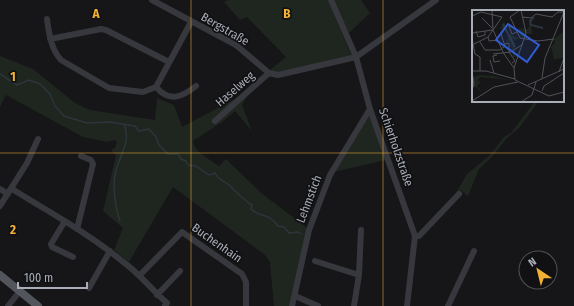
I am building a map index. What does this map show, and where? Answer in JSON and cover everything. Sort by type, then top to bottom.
[{"type":"main road","points":[[0,275],[38,306]]},
{"type":"street","name":"Bergstraße","points":[[152,0],[236,45],[269,72]]},
{"type":"street","name":"Schierholzstraße","points":[[331,0],[356,57],[370,109],[415,236],[407,306]]},
{"type":"street","points":[[269,72],[278,75],[356,57],[436,0]]},
{"type":"street","points":[[46,19],[50,40],[61,60],[109,88],[143,92],[156,88],[191,22]]},
{"type":"street","points":[[50,40],[101,29],[106,30],[169,62]]},
{"type":"street","name":"Haselweg","points":[[215,121],[269,72]]},
{"type":"street","points":[[156,88],[170,97],[176,98],[184,95],[196,86]]},
{"type":"street","name":"Lehmstich","points":[[292,306],[309,230],[325,186],[334,168],[370,109]]},
{"type":"street","points":[[0,206],[27,163],[38,138]]},
{"type":"street","points":[[77,229],[93,164],[91,160],[81,156]]},
{"type":"street","points":[[0,189],[10,192],[65,221],[110,251],[140,275],[167,305]]},
{"type":"street","points":[[415,236],[419,236],[459,194]]},
{"type":"street","points":[[65,221],[50,244],[52,247],[73,257]]},
{"type":"street","points":[[354,306],[359,275],[361,230]]},
{"type":"street","name":"Buchenhain","points":[[140,275],[182,232],[242,274],[246,282],[246,306]]},
{"type":"street","points":[[89,288],[110,251]]},
{"type":"street","points":[[448,306],[474,251]]},
{"type":"street","points":[[315,261],[359,275]]},
{"type":"street","points":[[158,295],[180,271]]},
{"type":"street","points":[[8,306],[20,291]]},
{"type":"street","points":[[295,296],[318,306]]},
{"type":"shaded area","points":[[228,0],[328,0],[351,55],[278,73],[269,71],[286,57],[247,17],[240,20],[224,2]]},
{"type":"shaded area","points":[[332,0],[361,0],[370,13],[347,35]]},
{"type":"shaded area","points":[[0,56],[33,69],[75,103],[90,110],[155,120],[157,98],[174,105],[182,127],[246,93],[248,95],[242,105],[252,131],[235,111],[222,122],[193,141],[196,149],[219,166],[226,159],[260,192],[307,228],[289,306],[274,306],[270,262],[265,255],[173,187],[129,262],[114,250],[123,228],[103,211],[116,155],[111,150],[115,148],[117,142],[115,140],[107,142],[83,137],[6,95],[0,107]]},
{"type":"shaded area","points":[[534,102],[538,102],[519,128],[506,139],[492,157],[479,169],[468,196],[460,190],[453,198],[467,174],[489,156],[504,137],[511,133]]},
{"type":"shaded area","points":[[370,115],[386,160],[334,172]]},
{"type":"waterway","points":[[0,74],[17,85],[29,80],[40,84],[50,94],[55,106],[64,116],[87,123],[110,122],[135,126],[139,131],[149,129],[156,137],[159,145],[168,154],[178,154],[181,159],[186,161],[188,165],[196,166],[209,175],[215,173],[220,179],[252,205],[251,209],[254,212],[271,219],[278,226],[284,227],[289,233],[298,232],[301,234]]},
{"type":"waterway","points":[[120,221],[115,202],[114,182],[116,170],[126,142],[126,130],[124,124]]}]
